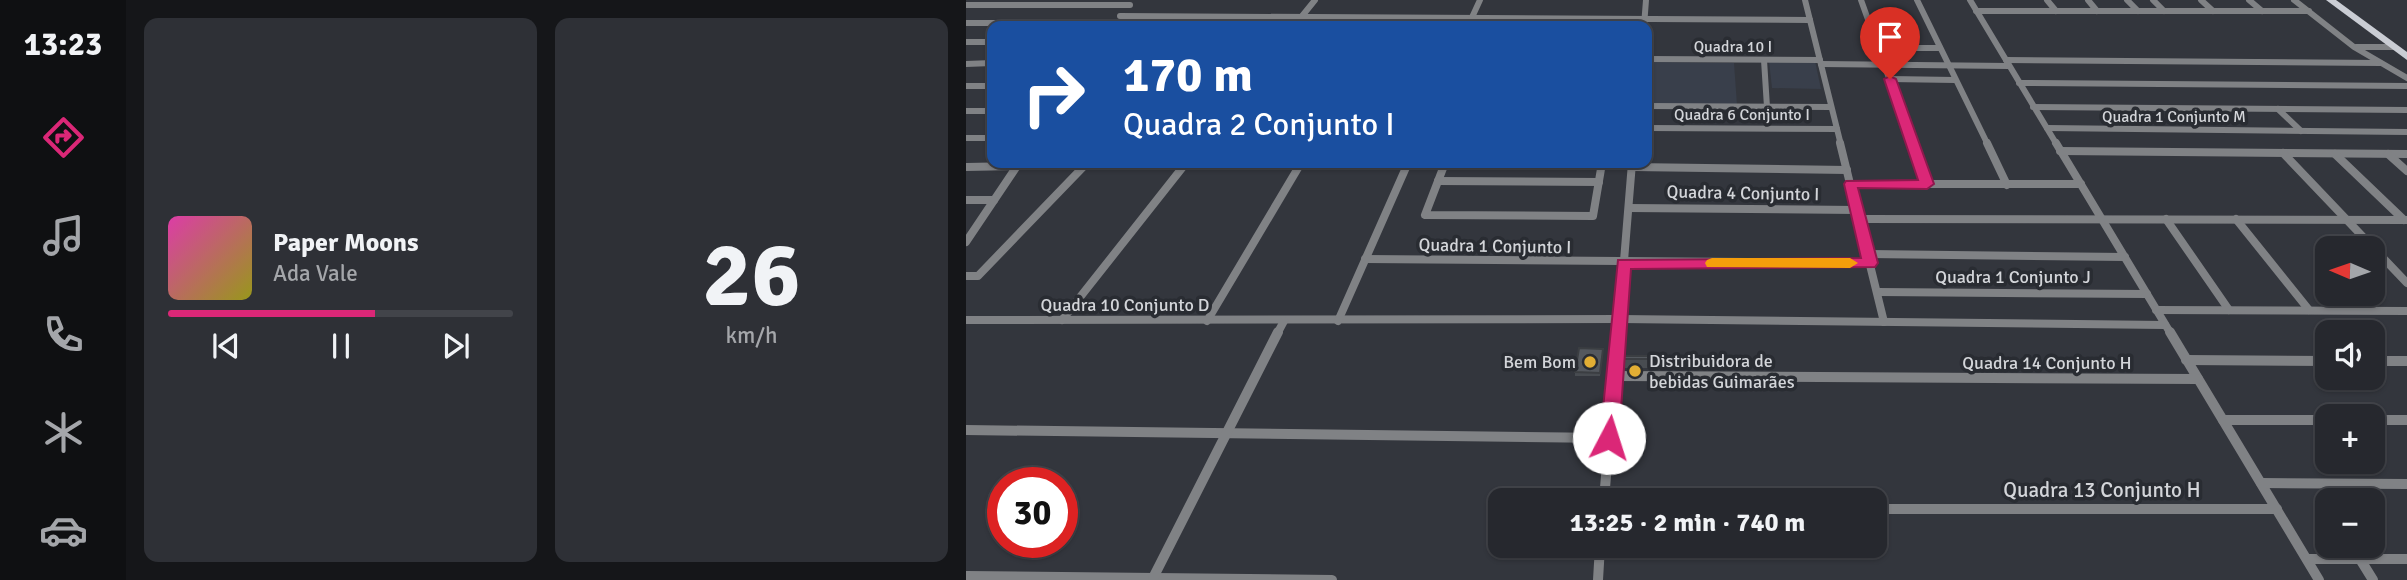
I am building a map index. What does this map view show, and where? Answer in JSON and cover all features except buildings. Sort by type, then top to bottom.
[{"type":"main road","points":[[2330,0],[2407,57]]},
{"type":"street","points":[[1298,21],[1315,0]]},
{"type":"street","points":[[1470,21],[1480,0]]},
{"type":"street","points":[[1644,21],[1646,0]]},
{"type":"street","points":[[1805,0],[1884,321]]},
{"type":"street","points":[[1861,0],[1927,184]]},
{"type":"street","points":[[1917,0],[2007,185]]},
{"type":"street","points":[[1970,0],[2319,580]]},
{"type":"street","points":[[2008,0],[2015,11]]},
{"type":"street","points":[[2047,0],[2056,11]]},
{"type":"street","points":[[2088,0],[2098,11]]},
{"type":"street","points":[[2127,0],[2138,11]]},
{"type":"street","points":[[2153,0],[2164,11]]},
{"type":"street","points":[[2201,0],[2213,11]]},
{"type":"street","points":[[2249,0],[2262,11]]},
{"type":"street","points":[[2294,0],[2354,47],[2407,78]]},
{"type":"street","points":[[966,5],[1133,2]]},
{"type":"street","points":[[1116,21],[1133,2]]},
{"type":"street","points":[[1976,11],[2309,12]]},
{"type":"street","points":[[1120,16],[1575,21]]},
{"type":"street","points":[[1652,23],[1810,20]]},
{"type":"street","points":[[966,23],[987,23]]},
{"type":"street","points":[[967,44],[987,42]]},
{"type":"street","points":[[2354,47],[2394,47]]},
{"type":"street","points":[[1878,48],[1940,48]]},
{"type":"street","name":"Quadra 10 I","points":[[1652,59],[1884,65],[2380,63]]},
{"type":"street","points":[[1764,60],[1767,107]]},
{"type":"street","points":[[966,64],[987,63]]},
{"type":"street","points":[[1890,79],[1955,80]]},
{"type":"street","points":[[2019,83],[2407,86]]},
{"type":"street","points":[[966,86],[987,86]]},
{"type":"street","points":[[1652,106],[1831,107]]},
{"type":"street","name":"Quadra 1 Conjunto M","points":[[2033,107],[2407,110]]},
{"type":"street","points":[[2278,109],[2301,131]]},
{"type":"street","points":[[966,111],[987,111]]},
{"type":"street","name":"Quadra 6 Conjunto I","points":[[1652,128],[1837,129]]},
{"type":"street","name":"Quadra 1 Conjunto M","points":[[2046,128],[2407,132]]},
{"type":"street","points":[[966,138],[987,138]]},
{"type":"street","points":[[2060,151],[2407,154]]},
{"type":"street","points":[[2283,153],[2407,283]]},
{"type":"street","points":[[2335,153],[2405,220]]},
{"type":"street","points":[[2388,154],[2407,171]]},
{"type":"street","points":[[1652,165],[1847,170]]},
{"type":"street","points":[[966,167],[987,166]]},
{"type":"street","points":[[966,242],[1015,168]]},
{"type":"street","points":[[966,276],[978,276],[1082,168]]},
{"type":"street","points":[[1062,320],[1182,168]]},
{"type":"street","points":[[1206,321],[1298,168]]},
{"type":"street","points":[[1338,321],[1405,168]]},
{"type":"street","points":[[1443,168],[1425,215],[1593,216],[1601,168]]},
{"type":"street","points":[[1605,488],[1632,168]]},
{"type":"street","points":[[1438,181],[1599,182]]},
{"type":"street","points":[[1850,184],[2081,184]]},
{"type":"street","points":[[966,200],[994,200]]},
{"type":"street","name":"Quadra 4 Conjunto I","points":[[1629,208],[1857,210]]},
{"type":"street","points":[[1860,219],[2405,220]]},
{"type":"street","points":[[2166,219],[2229,310]]},
{"type":"street","points":[[2236,219],[2309,310]]},
{"type":"street","name":"Quadra 1 Conjunto J","points":[[1869,259],[2125,257]]},
{"type":"street","name":"Quadra 1 Conjunto I","points":[[1365,259],[1624,263]]},
{"type":"street","points":[[1624,263],[1869,259]]},
{"type":"street","name":"Quadra 1 Conjunto J","points":[[1878,292],[2147,294]]},
{"type":"street","points":[[2156,310],[2407,311]]},
{"type":"street","name":"Quadra 10 Conjunto D","points":[[966,320],[1619,319],[2165,325]]},
{"type":"street","points":[[1153,578],[1284,321]]},
{"type":"street","points":[[2186,360],[2315,361]]},
{"type":"street","points":[[2385,361],[2407,361]]},
{"type":"street","name":"Quadra 14 Conjunto H","points":[[1615,376],[2198,379]]},
{"type":"street","points":[[2223,420],[2315,420]]},
{"type":"street","points":[[2385,420],[2407,420]]},
{"type":"street","points":[[966,430],[1609,438]]},
{"type":"street","points":[[2261,483],[2407,484]]},
{"type":"street","name":"Quadra 13 Conjunto H","points":[[1887,509],[2277,509]]},
{"type":"street","points":[[1598,580],[1599,558]]},
{"type":"street","points":[[2307,559],[2407,559]]},
{"type":"street","points":[[2360,559],[2373,580]]},
{"type":"street","points":[[966,576],[1332,580]]},
{"type":"shaded area","points":[[1769,61],[1815,61],[1821,89],[1772,88]]},
{"type":"shaded area","points":[[1652,62],[1734,63],[1737,105],[1652,104]]},
{"type":"slow traffic","points":[[1712,263],[1850,263]]},
{"type":"place","name":"Bem Bom","points":[[1590,362]]},
{"type":"place","name":"Distribuidora de bebidas Guimarães","points":[[1635,371]]},
{"type":"route","points":[[1609,438],[1624,263],[1870,263],[1850,184],[1927,184],[1890,79]]}]
